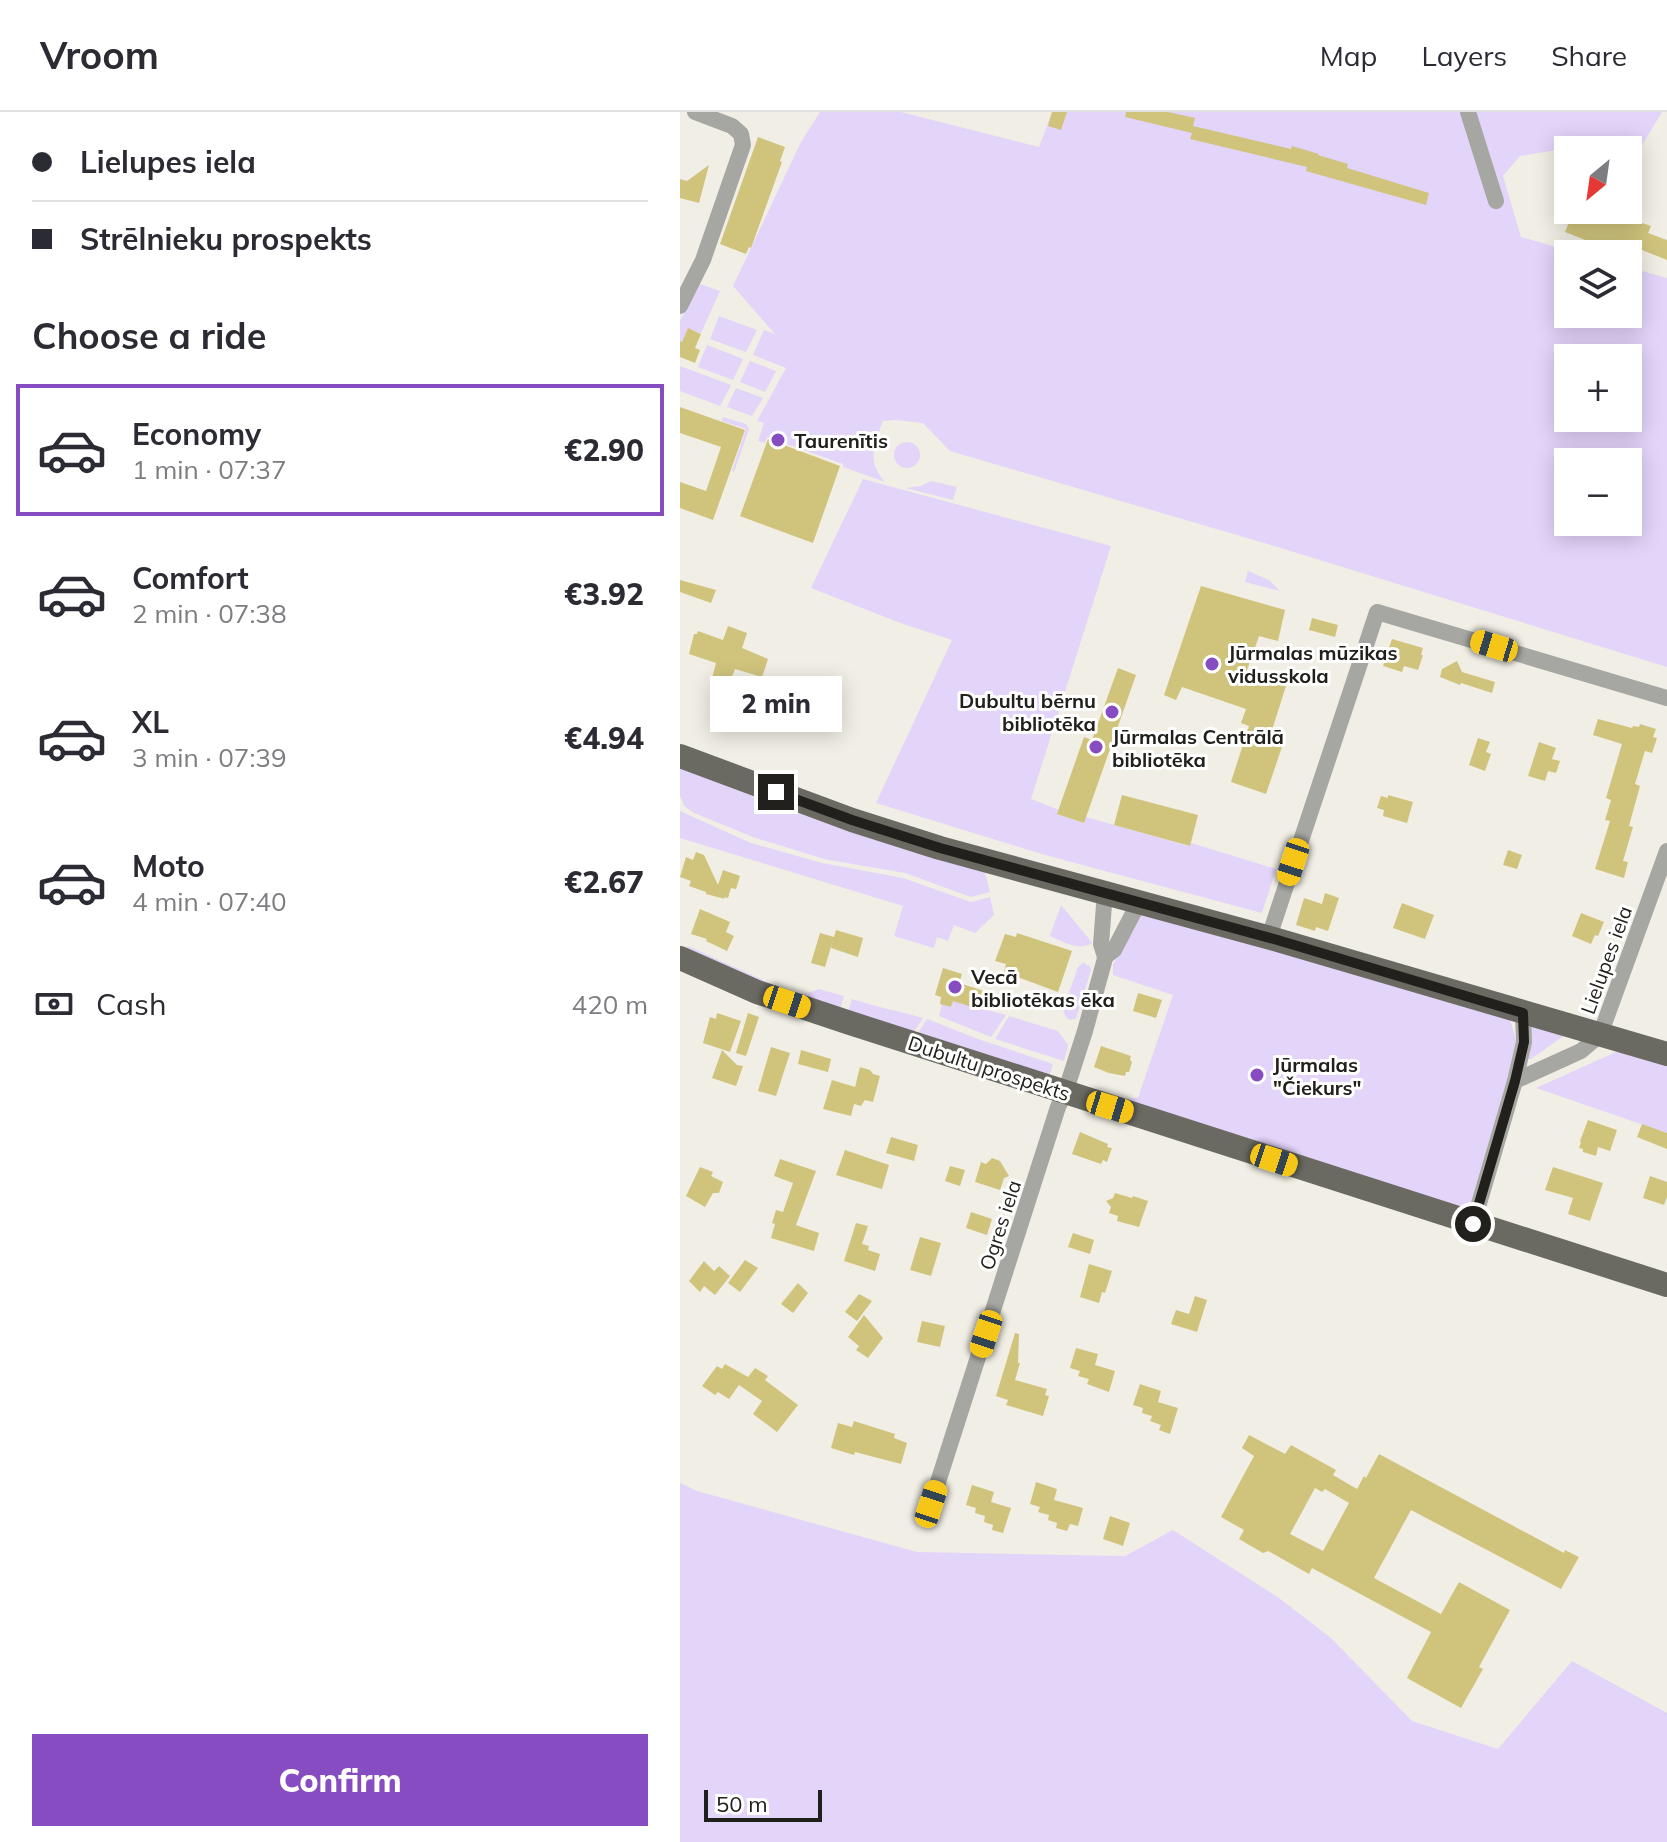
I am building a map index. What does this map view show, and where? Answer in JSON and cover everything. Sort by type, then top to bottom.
[{"type":"main road","points":[[680,756],[852,820],[940,848],[1269,937],[1667,1054]]},
{"type":"main road","name":"Dubultu prospekts","points":[[680,958],[757,992],[1667,1285]]},
{"type":"street","points":[[680,306],[703,260],[743,145],[741,134],[732,126],[695,112]]},
{"type":"street","points":[[1468,112],[1496,201]]},
{"type":"street","points":[[1269,937],[1377,612],[1667,698]]},
{"type":"street","name":"Lielupes iela","points":[[1515,1081],[1581,1051],[1600,1035],[1667,851]]},
{"type":"street","name":"Ogres iela","points":[[931,1504],[1085,1031],[1105,957],[1101,944],[1105,892]]},
{"type":"street","name":"Ogres iela","points":[[1105,957],[1114,950],[1139,902]]},
{"type":"street","points":[[1473,1224],[1515,1081],[1524,1042],[1523,1013]]},
{"type":"shaded area","points":[[820,112],[901,112],[1039,147],[1052,112],[1662,112],[1642,145],[1642,136],[1554,136],[1554,151],[1520,156],[1503,176],[1521,237],[1554,246],[1554,328],[1642,328],[1642,271],[1667,278],[1667,667],[1271,545],[950,451],[923,423],[883,421],[874,460],[885,482],[767,437],[765,443],[758,441],[764,423],[757,421],[786,368],[753,355],[764,330],[775,334],[733,286],[801,142]]},
{"type":"shaded area","points":[[700,284],[720,291],[701,333],[688,329],[682,342],[680,321]]},
{"type":"shaded area","points":[[719,316],[757,330],[746,352],[710,339]]},
{"type":"shaded area","points":[[707,345],[743,359],[733,380],[698,367]]},
{"type":"shaded area","points":[[750,361],[776,371],[765,392],[740,382]]},
{"type":"shaded area","points":[[680,366],[731,385],[720,406],[680,391]]},
{"type":"shaded area","points":[[736,388],[763,398],[752,416],[727,407]]},
{"type":"shaded area","points":[[723,417],[746,424],[749,429],[734,472],[746,429],[722,421]]},
{"type":"shaded area","points":[[907,442],[916,446],[920,455],[916,464],[907,468],[898,464],[894,455],[898,446]]},
{"type":"shaded area","points":[[863,479],[1111,546],[1031,799],[1083,823],[1086,817],[1189,846],[1191,843],[1276,869],[1262,913],[1045,855],[876,803],[952,640],[811,588]]},
{"type":"shaded area","points":[[931,481],[957,487],[953,500],[906,488]]},
{"type":"shaded area","points":[[1248,571],[1269,580],[1280,591],[1245,582]]},
{"type":"shaded area","points":[[680,765],[984,869],[990,892],[971,897],[905,873],[824,859],[753,837],[694,813],[684,806],[680,795]]},
{"type":"shaded area","points":[[680,811],[751,843],[822,863],[903,878],[971,902],[990,897],[994,915],[975,933],[954,925],[948,941],[937,937],[934,948],[894,936],[903,906],[680,838]]},
{"type":"shaded area","points":[[1061,905],[1092,943],[1076,946],[1050,936]]},
{"type":"shaded area","points":[[1149,911],[1509,1015],[1516,1041],[1510,1071],[1470,1205],[1458,1209],[1124,1099],[1138,1098],[1173,995],[1113,975],[1113,965],[1138,917]]},
{"type":"shaded area","points":[[688,946],[798,996],[819,989],[844,996],[839,1012],[771,988],[682,950]]},
{"type":"shaded area","points":[[1084,962],[1091,970],[1076,1019],[1070,1020],[1063,1010],[1078,967]]},
{"type":"shaded area","points":[[852,999],[923,1018],[912,1035],[847,1015]]},
{"type":"shaded area","points":[[953,1001],[1006,1015],[991,1037],[939,1016],[942,1004],[951,1007]]},
{"type":"shaded area","points":[[1009,1016],[1058,1031],[1068,1045],[1064,1061],[995,1039]]},
{"type":"shaded area","points":[[927,1019],[1053,1064],[1048,1080],[916,1036]]},
{"type":"shaded area","points":[[1529,1027],[1565,1035],[1531,1059],[1526,1059]]},
{"type":"shaded area","points":[[1618,1051],[1667,1065],[1667,1133],[1536,1088]]},
{"type":"shaded area","points":[[680,1483],[697,1491],[917,1552],[1125,1556],[1173,1530],[1279,1598],[1331,1638],[1412,1721],[1498,1749],[1572,1661],[1667,1713],[1667,1842],[680,1842]]},
{"type":"building","points":[[1052,112],[1067,112],[1061,130],[1048,126]]},
{"type":"building","points":[[1126,112],[1168,112],[1195,118],[1193,126],[1319,154],[1348,164],[1347,168],[1429,193],[1426,205],[1306,171],[1307,167],[1190,139],[1192,133],[1125,117]]},
{"type":"building","points":[[758,137],[785,147],[751,248],[746,254],[720,244]]},
{"type":"building","points":[[709,165],[699,203],[680,198],[680,179],[687,181]]},
{"type":"building","points":[[1642,223],[1651,226],[1648,233],[1667,240],[1667,260],[1642,250],[1642,240],[1585,240],[1565,232],[1568,224]]},
{"type":"building","points":[[688,328],[701,334],[695,348],[700,350],[695,363],[680,357],[680,341]]},
{"type":"building","points":[[680,407],[745,430],[713,520],[680,508],[680,482],[706,491],[721,447],[680,433]]},
{"type":"building","points":[[768,439],[840,466],[813,543],[740,516]]},
{"type":"building","points":[[680,580],[716,590],[711,603],[680,592]]},
{"type":"building","name":"Jūrmalas mūzikas vidusskola","points":[[1201,586],[1285,610],[1278,641],[1259,636],[1247,670],[1287,683],[1271,733],[1285,738],[1266,794],[1231,782],[1249,726],[1241,723],[1246,709],[1182,687],[1176,700],[1164,695]]},
{"type":"building","points":[[1312,618],[1338,625],[1335,637],[1309,630]]},
{"type":"building","points":[[728,626],[747,633],[742,648],[768,659],[762,677],[735,669],[726,692],[710,686],[716,663],[689,654],[694,634],[698,631],[723,640]]},
{"type":"building","points":[[1392,639],[1423,648],[1418,670],[1404,666],[1402,672],[1383,666]]},
{"type":"building","points":[[1457,661],[1462,672],[1495,682],[1492,693],[1440,677],[1442,669]]},
{"type":"building","name":"Jūrmalas Centrālā bibliotēka","points":[[1118,668],[1136,675],[1084,823],[1057,814],[1084,737],[1092,740]]},
{"type":"building","points":[[1598,719],[1632,728],[1640,724],[1656,729],[1653,737],[1657,738],[1652,753],[1645,751],[1635,784],[1640,786],[1629,826],[1633,827],[1623,861],[1628,862],[1624,878],[1595,869],[1610,821],[1605,820],[1611,800],[1606,798],[1622,744],[1593,735]]},
{"type":"building","points":[[1478,738],[1490,742],[1486,752],[1491,754],[1485,771],[1469,765]]},
{"type":"building","points":[[1539,742],[1556,748],[1552,759],[1560,761],[1556,773],[1548,771],[1545,781],[1528,776]]},
{"type":"building","points":[[1122,795],[1198,815],[1190,846],[1114,825]]},
{"type":"building","points":[[1388,795],[1413,802],[1407,823],[1383,816],[1384,810],[1377,808],[1381,796],[1388,798]]},
{"type":"building","points":[[1508,850],[1522,855],[1517,869],[1503,865]]},
{"type":"building","points":[[696,852],[704,855],[718,885],[723,870],[740,876],[736,889],[731,888],[728,898],[706,894],[689,886],[691,881],[680,877],[686,857],[693,860]]},
{"type":"building","points":[[1325,893],[1339,898],[1328,931],[1296,925],[1304,898],[1322,904]]},
{"type":"building","points":[[1402,903],[1434,915],[1425,939],[1393,928]]},
{"type":"building","points":[[700,909],[730,922],[726,932],[734,936],[727,951],[691,934]]},
{"type":"building","points":[[1581,913],[1604,922],[1591,944],[1572,936]]},
{"type":"building","points":[[836,930],[863,938],[858,957],[831,948],[833,940],[825,967],[811,963],[820,933],[834,937]]},
{"type":"building","points":[[1017,933],[1072,951],[1058,992],[1004,972],[1006,964],[995,961],[1005,934],[1016,937]]},
{"type":"building","name":"Vecā bibliotēkas ēka","points":[[943,968],[962,974],[959,983],[984,991],[978,1009],[953,1001],[951,1007],[940,1004],[941,997],[935,995]]},
{"type":"building","points":[[1138,993],[1162,1000],[1156,1018],[1133,1011]]},
{"type":"building","points":[[717,1013],[741,1021],[730,1052],[703,1043],[710,1017],[716,1019]]},
{"type":"building","points":[[748,1013],[759,1017],[746,1056],[736,1053]]},
{"type":"building","points":[[1101,1046],[1131,1056],[1129,1072],[1125,1076],[1094,1067]]},
{"type":"building","points":[[771,1047],[790,1053],[776,1096],[758,1091]]},
{"type":"building","points":[[722,1050],[737,1065],[743,1066],[736,1086],[712,1078]]},
{"type":"building","points":[[801,1050],[831,1059],[828,1072],[798,1064]]},
{"type":"building","points":[[860,1067],[880,1076],[873,1102],[865,1100],[861,1106],[854,1104],[851,1116],[823,1109],[832,1080],[855,1087]]},
{"type":"building","points":[[1588,1120],[1617,1130],[1610,1151],[1598,1147],[1596,1156],[1579,1148]]},
{"type":"building","points":[[1642,1124],[1667,1133],[1667,1149],[1637,1137]]},
{"type":"building","points":[[1080,1132],[1112,1148],[1107,1162],[1103,1160],[1101,1164],[1072,1154]]},
{"type":"building","points":[[891,1137],[918,1145],[914,1161],[886,1153]]},
{"type":"building","points":[[845,1150],[889,1165],[882,1189],[836,1175]]},
{"type":"building","points":[[992,1158],[1000,1161],[1009,1176],[1004,1178],[1000,1190],[975,1182],[981,1162],[986,1164]]},
{"type":"building","points":[[780,1159],[816,1171],[796,1225],[819,1233],[814,1251],[771,1238],[776,1210],[783,1212],[793,1183],[774,1176]]},
{"type":"building","points":[[950,1166],[965,1170],[960,1186],[945,1181]]},
{"type":"building","points":[[700,1167],[713,1172],[711,1176],[723,1182],[719,1193],[713,1193],[705,1207],[686,1196]]},
{"type":"building","points":[[1553,1167],[1603,1183],[1590,1221],[1568,1214],[1573,1198],[1545,1190]]},
{"type":"building","points":[[1650,1176],[1667,1182],[1664,1205],[1643,1198]]},
{"type":"building","points":[[1115,1193],[1148,1201],[1139,1227],[1117,1221],[1118,1216],[1109,1213],[1111,1207],[1106,1201],[1113,1198]]},
{"type":"building","points":[[971,1212],[992,1219],[987,1235],[966,1228]]},
{"type":"building","points":[[856,1223],[868,1226],[862,1244],[880,1254],[875,1271],[844,1261]]},
{"type":"building","points":[[1073,1233],[1094,1240],[1090,1254],[1068,1247]]},
{"type":"building","points":[[920,1237],[941,1243],[931,1276],[910,1270]]},
{"type":"building","points":[[745,1260],[758,1268],[740,1292],[728,1283]]},
{"type":"building","points":[[704,1261],[714,1271],[719,1266],[730,1276],[715,1295],[704,1286],[700,1292],[689,1281]]},
{"type":"building","points":[[1089,1264],[1112,1271],[1099,1303],[1080,1297]]},
{"type":"building","points":[[798,1283],[808,1293],[793,1313],[781,1304]]},
{"type":"building","points":[[859,1294],[872,1301],[857,1321],[845,1312]]},
{"type":"building","points":[[1195,1296],[1207,1300],[1197,1332],[1171,1324],[1176,1310],[1189,1314]]},
{"type":"building","points":[[864,1315],[883,1338],[868,1358],[856,1350],[859,1346],[848,1337]]},
{"type":"building","points":[[922,1321],[945,1326],[940,1347],[917,1342]]},
{"type":"building","points":[[1015,1333],[1019,1334],[1020,1363],[1015,1380],[1047,1389],[1045,1395],[1049,1396],[1043,1416],[1006,1405],[1008,1400],[996,1396]]},
{"type":"building","points":[[1076,1348],[1098,1354],[1095,1365],[1115,1371],[1109,1392],[1087,1384],[1089,1379],[1078,1376],[1080,1371],[1070,1368]]},
{"type":"building","points":[[725,1364],[748,1377],[755,1368],[768,1376],[765,1380],[798,1405],[777,1432],[753,1414],[762,1401],[739,1385],[729,1399],[718,1392],[715,1395],[702,1386],[717,1366],[722,1369]]},
{"type":"building","points":[[1140,1384],[1161,1391],[1158,1402],[1178,1408],[1170,1434],[1159,1430],[1161,1425],[1150,1421],[1152,1416],[1142,1413],[1143,1408],[1133,1405]]},
{"type":"building","points":[[854,1421],[895,1434],[894,1438],[907,1443],[901,1464],[831,1448],[838,1423],[852,1427]]},
{"type":"building","points":[[1249,1435],[1285,1454],[1291,1445],[1336,1470],[1333,1475],[1357,1489],[1379,1454],[1564,1553],[1565,1550],[1579,1557],[1561,1589],[1411,1510],[1374,1578],[1441,1614],[1459,1582],[1510,1610],[1461,1708],[1407,1678],[1431,1632],[1312,1568],[1309,1574],[1239,1539],[1244,1530],[1221,1517],[1254,1456],[1242,1448]],"holes":[[[1315,1488],[1322,1492],[1325,1489],[1349,1503],[1323,1551],[1290,1534]]]},
{"type":"building","points":[[1036,1482],[1057,1489],[1054,1500],[1083,1508],[1078,1526],[1070,1524],[1067,1531],[1056,1528],[1057,1523],[1048,1520],[1049,1515],[1038,1512],[1040,1507],[1030,1504]]},
{"type":"building","points":[[972,1485],[994,1492],[991,1502],[1011,1508],[1003,1533],[992,1530],[993,1525],[984,1522],[985,1516],[975,1513],[976,1508],[966,1505]]},
{"type":"building","points":[[1110,1516],[1130,1523],[1123,1546],[1103,1539]]},
{"type":"place","name":"Taurenītis","points":[[778,440]]},
{"type":"place","name":"Jūrmalas mūzikas vidusskola","points":[[1212,664]]},
{"type":"place","name":"Dubultu bērnu bibliotēka","points":[[1112,712]]},
{"type":"place","name":"Jūrmalas Centrālā bibliotēka","points":[[1096,747]]},
{"type":"place","name":"Vecā bibliotēkas ēka","points":[[955,987]]},
{"type":"place","name":"Jūrmalas \"Čiekurs\"","points":[[1257,1075]]},
{"type":"route","points":[[776,792],[940,848],[1274,939],[1523,1013],[1524,1042],[1515,1081],[1473,1224]]}]
